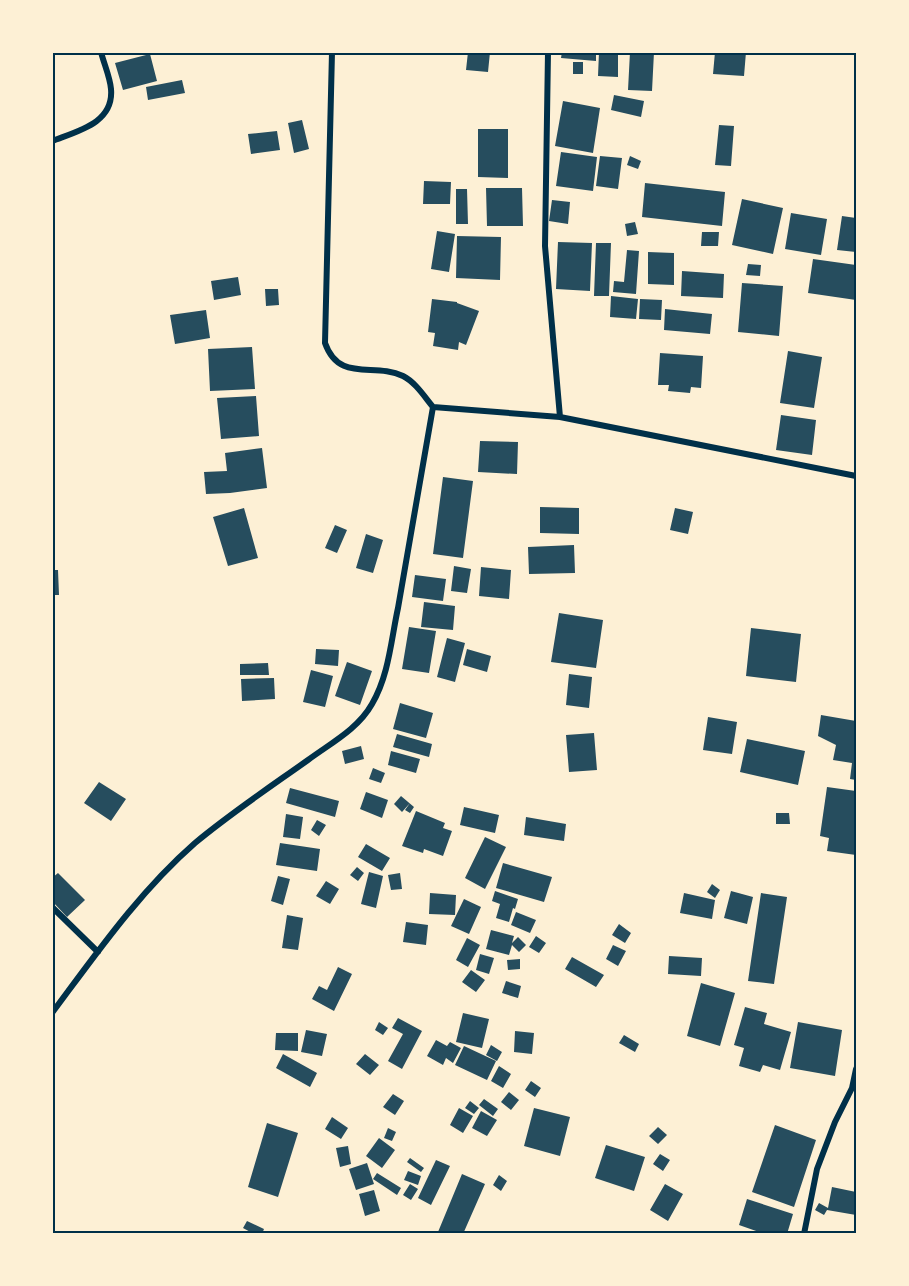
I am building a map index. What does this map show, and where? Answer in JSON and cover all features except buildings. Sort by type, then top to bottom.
[{"type":"street","points":[[52,141],[91,126],[107,111],[111,89],[101,52]]},
{"type":"street","points":[[332,52],[325,343],[328,353],[336,362],[347,368],[393,372],[405,377],[433,407],[560,417],[856,476]]},
{"type":"street","points":[[548,52],[545,246],[560,417]]},
{"type":"street","points":[[52,1013],[148,889],[183,854],[245,805],[354,727],[371,705],[383,681],[433,407]]},
{"type":"street","points":[[52,907],[98,952]]},
{"type":"street","points":[[804,1233],[817,1169],[835,1122],[852,1088],[856,1069]]}]
